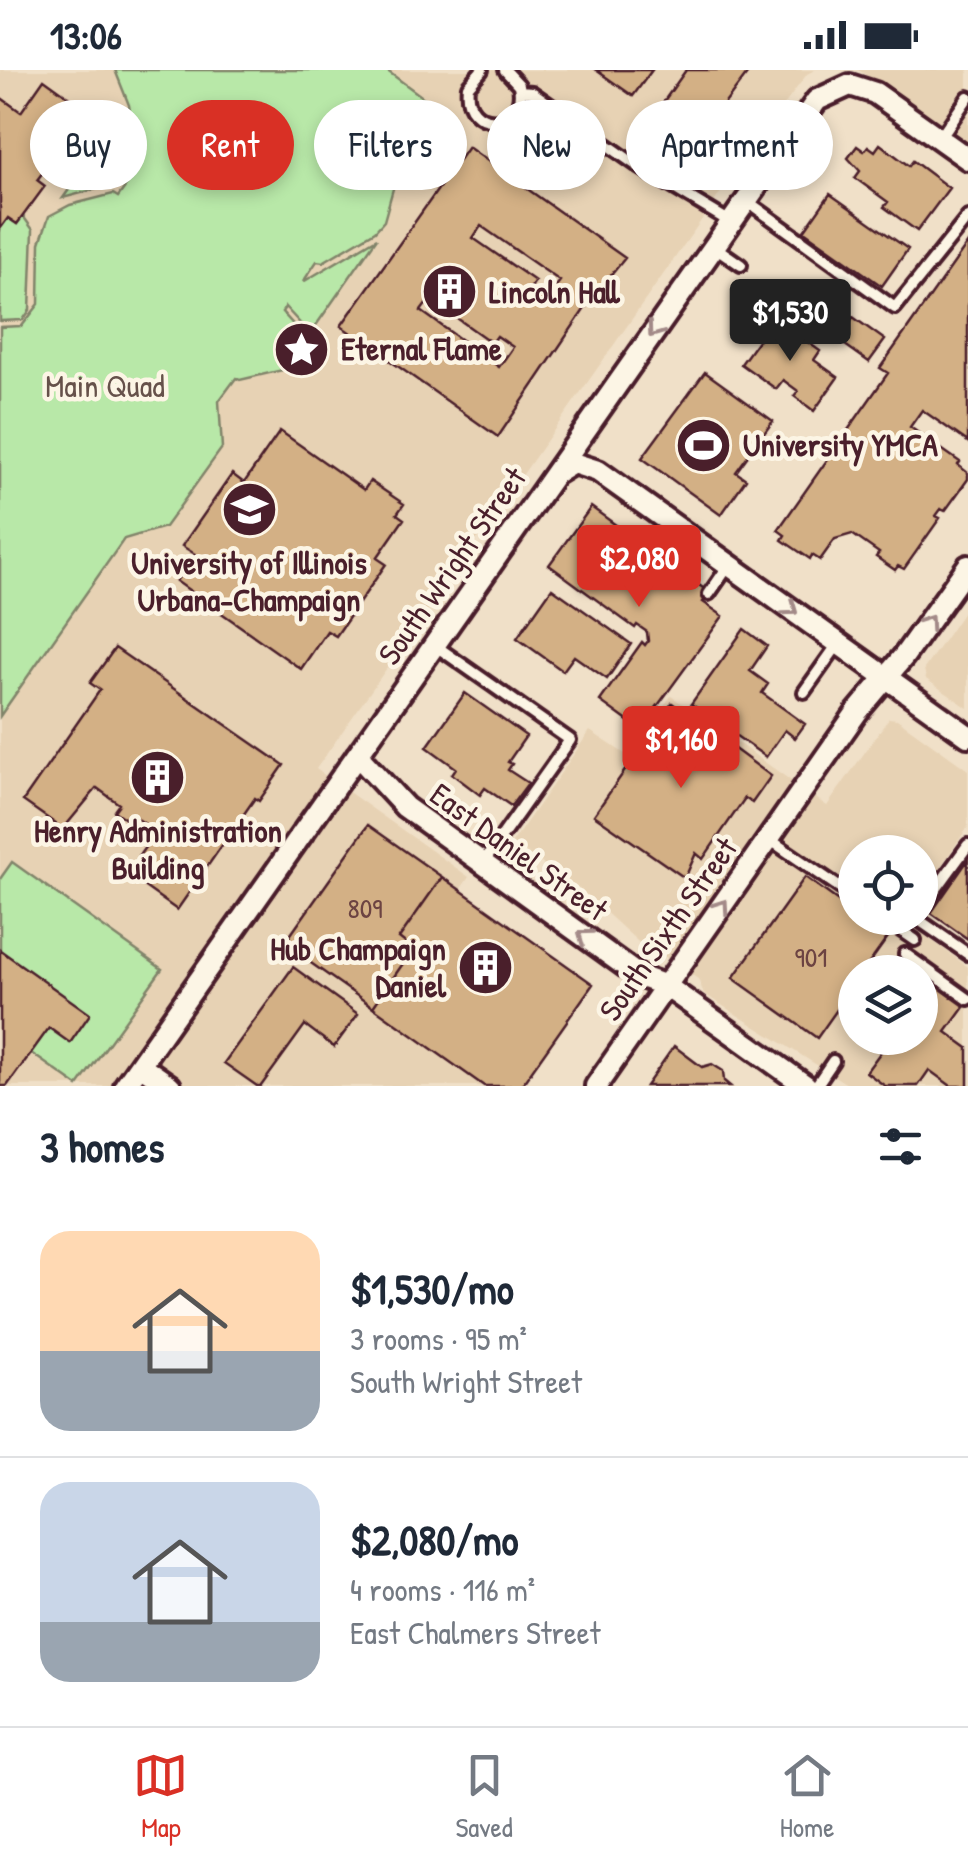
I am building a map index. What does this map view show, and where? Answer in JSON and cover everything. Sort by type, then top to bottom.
[{"type":"street","name":"South Wright Street","points":[[125,1086],[817,100],[850,85],[875,92],[940,138]]},
{"type":"street","points":[[940,138],[968,159]]},
{"type":"street","points":[[581,434],[586,453],[598,471]]},
{"type":"street","points":[[554,474],[573,464],[598,471],[968,736]]},
{"type":"street","name":"South Sixth Street","points":[[596,1086],[857,712],[968,566]]},
{"type":"street","name":"East Daniel Street","points":[[357,755],[405,807],[639,976],[666,986],[806,1086]]},
{"type":"street","points":[[140,1064],[170,1086]]},
{"type":"lane","points":[[482,70],[471,79],[467,95],[478,116],[494,121],[510,116],[520,102],[514,77],[505,70]]},
{"type":"lane","points":[[520,91],[532,92],[639,167],[732,223]]},
{"type":"lane","points":[[940,138],[968,96]]},
{"type":"lane","points":[[746,200],[895,308],[968,217]]},
{"type":"lane","points":[[715,247],[741,265]]},
{"type":"lane","points":[[709,594],[730,565]]},
{"type":"lane","points":[[804,692],[838,643]]},
{"type":"lane","points":[[432,644],[570,740],[483,863]]},
{"type":"lane","points":[[768,838],[838,886]]},
{"type":"lane","points":[[938,886],[968,844]]},
{"type":"lane","points":[[938,930],[968,954]]},
{"type":"lane","points":[[908,935],[915,940]]},
{"type":"lane","points":[[906,954],[968,999]]},
{"type":"lane","points":[[816,1086],[833,1061]]},
{"type":"shaded area","name":"University of Illinois Urbana-Champaign","points":[[0,70],[815,70],[807,74],[788,100],[626,100],[626,190],[723,190],[316,769],[469,877],[388,994],[519,1086],[0,1086]]},
{"type":"shaded area","points":[[858,70],[968,70],[968,145],[888,89]]},
{"type":"shaded area","points":[[968,605],[968,708],[926,679],[924,669]]},
{"type":"shaded area","points":[[671,696],[827,806],[889,718],[897,719],[968,770],[968,827],[938,870],[938,835],[838,835],[838,935],[924,935],[968,967],[968,1086],[850,1086],[704,994],[698,979],[665,957],[657,959],[579,888],[512,843],[590,731],[628,756]]},
{"type":"green space","name":"Main Quad","points":[[115,70],[386,70],[427,100],[314,100],[314,190],[393,190],[384,221],[375,231],[323,262],[317,261],[303,282],[377,238],[310,334],[285,307],[282,312],[325,360],[236,378],[219,401],[222,448],[165,527],[124,539],[0,716],[0,327],[22,326],[39,304],[40,243],[49,216],[70,205],[113,194],[118,197],[123,190],[147,190],[147,100],[127,100]]},
{"type":"green space","points":[[69,190],[93,190],[63,198]]},
{"type":"green space","points":[[23,216],[33,230],[30,310],[23,320],[0,321],[0,229],[8,218],[17,224]]},
{"type":"green space","points":[[12,862],[162,969],[78,1086],[31,1053],[0,950],[0,879]]},
{"type":"building","points":[[596,70],[652,70],[633,96]]},
{"type":"building","points":[[686,70],[750,70],[728,100],[665,100]]},
{"type":"building","points":[[44,79],[73,100],[30,100],[30,190],[42,190],[17,224],[8,218],[0,229],[0,97],[21,112]]},
{"type":"building","points":[[880,144],[909,166],[913,161],[949,188],[917,231],[884,207],[888,202],[855,178],[860,171],[848,158],[857,146],[875,151]]},
{"type":"building","name":"Lincoln Hall","points":[[468,147],[487,160],[487,190],[529,190],[625,258],[590,301],[498,437],[341,326],[437,190],[467,190]],"holes":[[[481,226],[560,281],[546,300],[530,289],[535,281],[473,238]],[[430,299],[492,343],[497,336],[513,347],[499,367],[421,311]]]},
{"type":"building","points":[[830,194],[908,249],[882,286],[804,231]]},
{"type":"building","points":[[968,243],[968,442],[922,410],[910,427],[960,462],[958,465],[968,473],[968,479],[945,511],[941,509],[936,516],[940,518],[904,569],[898,566],[895,570],[852,534],[835,539],[820,560],[812,555],[810,559],[782,540],[785,535],[778,530],[888,373],[880,368]]},
{"type":"building","points":[[853,317],[885,340],[869,362],[838,340]]},
{"type":"building","points":[[774,318],[820,351],[814,360],[838,377],[814,411],[794,396],[798,391],[783,380],[776,389],[741,364]]},
{"type":"building","name":"University YMCA","points":[[705,372],[773,421],[736,472],[746,479],[721,515],[642,458]]},
{"type":"building","points":[[280,431],[364,490],[370,481],[404,504],[397,514],[404,519],[377,558],[386,564],[336,636],[327,631],[301,669],[176,581],[195,554],[182,546],[232,474],[244,483]]},
{"type":"building","points":[[591,507],[710,593],[703,602],[723,616],[640,730],[600,701],[642,642],[645,645],[648,641],[647,632],[637,625],[635,628],[549,565]]},
{"type":"building","points":[[552,588],[631,644],[607,679],[574,656],[563,671],[517,638]]},
{"type":"building","points":[[744,629],[767,646],[750,671],[768,684],[762,693],[805,724],[795,738],[785,730],[766,757],[691,704]]},
{"type":"building","name":"Henry Administration Building","points":[[115,648],[284,765],[259,801],[255,798],[177,910],[132,878],[144,861],[138,857],[156,832],[131,814],[127,820],[114,811],[119,804],[97,788],[63,829],[23,801],[100,690],[90,683]]},
{"type":"building","points":[[465,693],[526,736],[508,762],[512,764],[508,770],[528,783],[511,806],[485,788],[480,795],[452,774],[456,768],[427,747]]},
{"type":"building","points":[[672,703],[771,776],[752,803],[745,798],[703,859],[696,853],[685,878],[594,815]]},
{"type":"building","points":[[368,825],[442,877],[399,938],[413,949],[373,1007],[284,944]]},
{"type":"building","points":[[968,860],[968,939],[938,918],[938,903]]},
{"type":"building","name":"Hub Champaign Daniel","points":[[442,877],[593,984],[521,1086],[484,1086],[373,1007],[413,949],[399,938]]},
{"type":"building","points":[[805,877],[838,901],[838,935],[888,937],[875,955],[838,955],[838,1008],[817,1038],[733,978]]},
{"type":"building","points":[[0,950],[90,1014],[70,1043],[49,1028],[7,1086],[0,1086]]},
{"type":"building","points":[[293,967],[358,1014],[334,1047],[305,1025],[261,1086],[257,1086],[224,1063]]},
{"type":"building","points":[[938,981],[967,1003],[946,1032],[968,1048],[968,1086],[951,1086],[929,1070],[918,1086],[885,1086],[866,1072],[878,1055],[938,1055]]},
{"type":"building","points":[[674,1046],[702,1067],[712,1064],[723,1071],[724,1081],[730,1086],[646,1086]]},
{"type":"place","name":"Lincoln Hall","points":[[450,292]]},
{"type":"place","name":"Eternal Flame","points":[[302,349]]},
{"type":"place","name":"University YMCA","points":[[704,445]]},
{"type":"place","name":"University of Illinois Urbana-Champaign","points":[[249,509]]},
{"type":"place","name":"Henry Administration Building","points":[[158,777]]},
{"type":"place","name":"Hub Champaign Daniel","points":[[485,967]]}]
